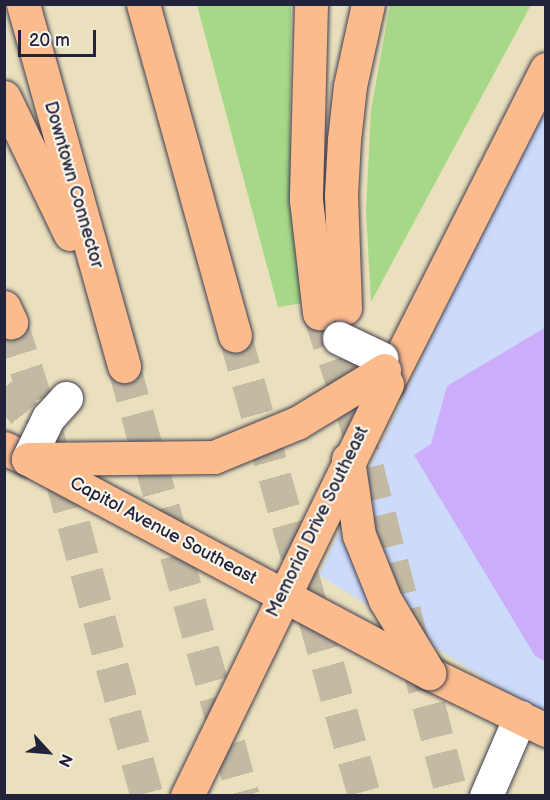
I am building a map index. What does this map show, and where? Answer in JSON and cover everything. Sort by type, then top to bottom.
[{"type":"main road","name":"Downtown Connector","points":[[4,97],[84,266],[124,366],[23,4]]},
{"type":"main road","points":[[311,4],[306,200],[334,320]]},
{"type":"main road","points":[[334,320],[344,141],[350,86],[368,4]]},
{"type":"main road","points":[[144,10],[235,335]]},
{"type":"main road","name":"Memorial Drive Southeast","points":[[186,795],[348,459],[388,368],[537,108],[546,69]]},
{"type":"main road","points":[[16,454],[214,457],[297,423],[388,368]]},
{"type":"main road","name":"Capitol Avenue Southeast","points":[[16,454],[429,672],[533,723]]},
{"type":"main road","points":[[348,459],[359,535],[385,600],[429,672]]},
{"type":"lane","points":[[334,320],[388,368]]},
{"type":"lane","points":[[16,454],[66,398]]},
{"type":"lane","points":[[487,793],[533,723]]},
{"type":"shaded area","points":[[545,97],[545,716],[319,575]]},
{"type":"green space","points":[[197,5],[291,5],[290,132],[303,303],[278,307]]},
{"type":"green space","points":[[390,5],[531,5],[371,302],[366,212],[371,110]]},
{"type":"building","points":[[546,327],[546,662],[535,656],[414,455],[431,444],[447,386]]},
{"type":"tunnel","points":[[319,313],[355,420],[452,796]]},
{"type":"tunnel","points":[[11,322],[61,477],[147,796]]},
{"type":"tunnel","points":[[235,335],[365,796]]},
{"type":"tunnel","points":[[124,366],[243,796]]},
{"type":"tunnel","points":[[4,387],[40,433]]}]
